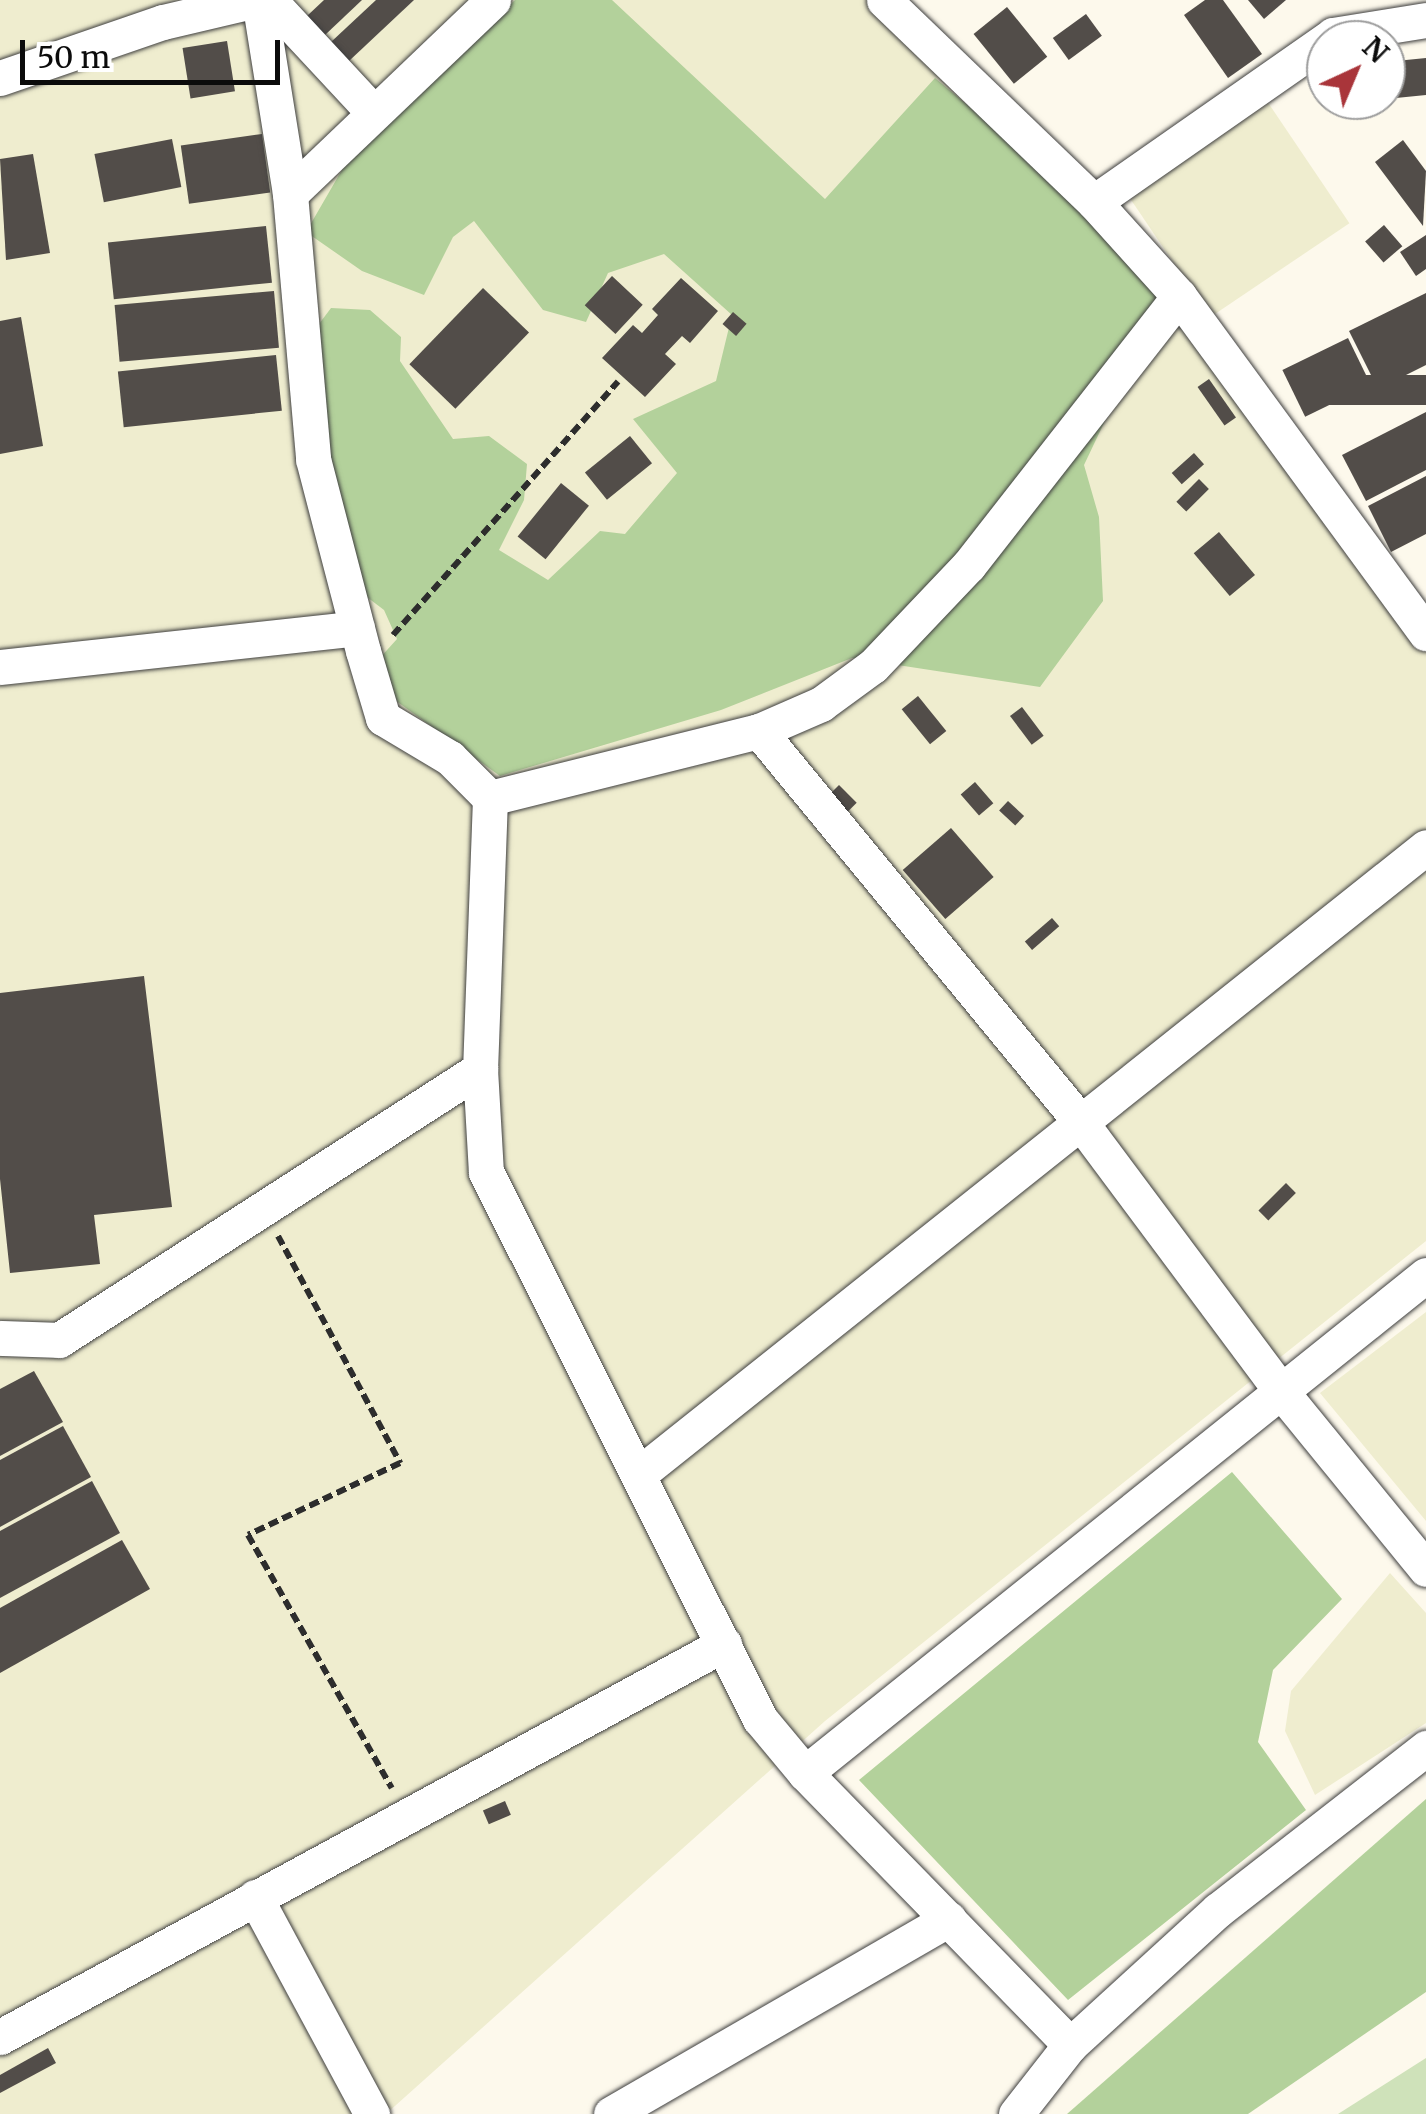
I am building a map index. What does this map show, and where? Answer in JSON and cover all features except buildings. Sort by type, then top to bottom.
[{"type":"street","points":[[0,78],[163,22],[258,0],[290,194],[314,459],[383,718],[450,758],[490,798],[480,1069],[486,1172],[760,1719],[805,1773],[1070,2045]]},
{"type":"street","points":[[269,0],[372,111]]},
{"type":"street","points":[[290,194],[372,111],[493,0]]},
{"type":"street","points":[[884,0],[1094,202],[1180,296],[1426,633]]},
{"type":"street","points":[[1094,202],[1333,35],[1426,20]]},
{"type":"street","points":[[490,798],[759,731],[821,704],[873,666],[970,565],[1180,296]]},
{"type":"street","points":[[0,667],[357,628]]},
{"type":"street","points":[[759,731],[1079,1120],[1280,1390],[1426,1569]]},
{"type":"street","points":[[640,1474],[1426,847]]},
{"type":"street","points":[[0,1338],[59,1340],[480,1069]]},
{"type":"street","points":[[805,1773],[1426,1275]]},
{"type":"street","points":[[0,2036],[724,1644]]},
{"type":"street","points":[[1016,2114],[1070,2045],[1218,1910],[1426,1748]]},
{"type":"street","points":[[254,1897],[372,2114]]},
{"type":"street","points":[[611,2114],[949,1919]]},
{"type":"path","points":[[400,628],[618,382]]},
{"type":"path","points":[[262,1207],[400,1463],[248,1535],[408,1815]]},
{"type":"shaded area","points":[[0,0],[899,0],[1105,193],[1426,618],[1426,1241],[825,1721],[386,2114],[0,2114]]},
{"type":"shaded area","points":[[1265,98],[1349,223],[1210,317],[1126,192]]},
{"type":"shaded area","points":[[1426,1312],[1426,1521],[1320,1393]]},
{"type":"shaded area","points":[[1390,1573],[1426,1613],[1426,1723],[1315,1795],[1285,1731],[1291,1691]]},
{"type":"green space","points":[[515,0],[612,0],[825,199],[935,78],[1073,193],[1163,299],[1084,465],[1099,517],[1103,601],[1040,687],[852,658],[721,710],[500,776],[388,695],[378,660],[397,639],[384,610],[359,591],[319,417],[319,324],[331,308],[370,310],[401,337],[400,361],[453,439],[489,436],[527,464],[524,500],[499,550],[548,580],[600,531],[625,534],[677,473],[633,419],[716,381],[732,315],[664,254],[608,273],[586,322],[543,310],[474,221],[453,237],[424,295],[362,271],[306,232],[350,156]]},
{"type":"green space","points":[[1232,1472],[1342,1599],[1273,1670],[1258,1742],[1306,1810],[1068,2000],[859,1780]]},
{"type":"green space","points":[[1426,1799],[1426,1992],[1248,2114],[1067,2114]]},
{"type":"green space","points":[[1426,2058],[1426,2114],[1338,2114]]}]
